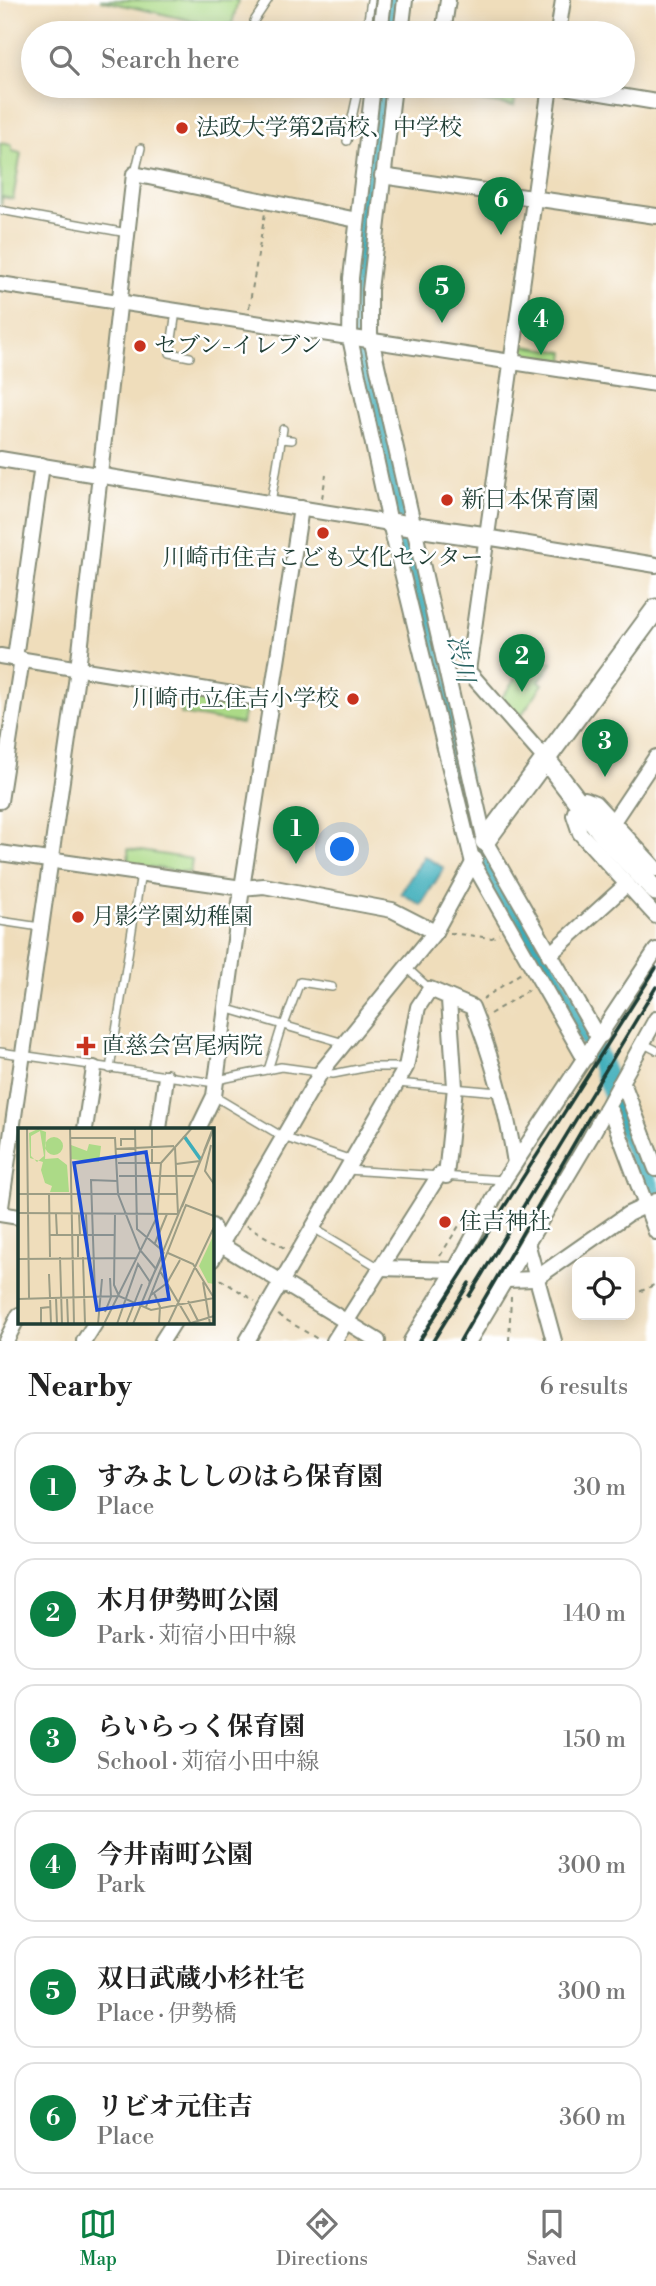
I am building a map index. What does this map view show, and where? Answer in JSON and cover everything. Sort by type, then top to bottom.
[{"type":"street","points":[[381,21],[384,0]]},
{"type":"street","points":[[402,21],[405,0]]},
{"type":"street","points":[[445,21],[448,0]]},
{"type":"street","points":[[560,21],[563,0]]},
{"type":"street","points":[[372,98],[349,307],[350,338],[390,523],[472,863],[540,983],[587,1057]]},
{"type":"street","points":[[392,98],[368,312],[372,341],[485,841],[549,955],[595,1031],[602,1035]]},
{"type":"street","points":[[548,98],[468,671],[546,760],[578,803],[656,891]]},
{"type":"street","points":[[632,98],[656,102]]},
{"type":"street","points":[[18,1217],[0,1214],[20,1056],[78,669],[135,174],[357,220]]},
{"type":"street","points":[[382,176],[656,216]]},
{"type":"street","points":[[0,284],[656,384]]},
{"type":"street","points":[[0,459],[656,565]]},
{"type":"street","points":[[0,802],[12,658],[42,465]]},
{"type":"street","points":[[198,1128],[215,1087],[242,888],[301,508]]},
{"type":"street","points":[[378,1341],[216,1244],[236,1219],[321,1072],[435,932],[485,841],[656,609]]},
{"type":"street","points":[[12,658],[270,700]]},
{"type":"street","points":[[612,823],[656,757]]},
{"type":"street","points":[[656,869],[595,803],[585,799],[578,803],[574,815],[580,832],[656,916]]},
{"type":"street","points":[[0,853],[242,888],[264,886],[392,910],[435,932]]},
{"type":"street","points":[[549,955],[627,884]]},
{"type":"street","points":[[411,1341],[455,1270],[504,1180],[656,950]]},
{"type":"street","points":[[247,1341],[299,1256],[406,1067],[418,1007],[430,989],[449,1000],[472,1007],[491,1054],[498,1091],[509,1123],[515,1163]]},
{"type":"street","points":[[334,1341],[442,1175],[455,1087],[449,1000]]},
{"type":"street","points":[[469,1341],[528,1246],[619,1084],[649,1046],[656,1019]]},
{"type":"street","points":[[85,1128],[94,1068]]},
{"type":"street","points":[[159,1128],[166,1077]]},
{"type":"street","points":[[619,1084],[625,1088],[656,1170]]},
{"type":"street","points":[[606,1108],[611,1112],[651,1203],[656,1232]]},
{"type":"street","points":[[507,1280],[535,1279],[612,1224],[651,1203]]},
{"type":"street","points":[[528,1246],[554,1341]]},
{"type":"street","points":[[380,1268],[455,1270]]},
{"type":"street","points":[[7,1338],[18,1317]]},
{"type":"street","points":[[84,1341],[95,1324]]},
{"type":"street","points":[[162,1341],[173,1324]]},
{"type":"lane","points":[[254,21],[268,0]]},
{"type":"lane","points":[[368,21],[372,0]]},
{"type":"lane","points":[[347,141],[356,98]]},
{"type":"lane","points":[[135,174],[141,148]]},
{"type":"lane","points":[[0,210],[128,233]]},
{"type":"lane","points":[[176,311],[170,353],[190,357]]},
{"type":"lane","points":[[271,503],[283,429]]},
{"type":"lane","points":[[281,439],[292,440]]},
{"type":"lane","points":[[110,1069],[141,873]]},
{"type":"lane","points":[[0,921],[40,927]]},
{"type":"lane","points":[[406,967],[430,989]]},
{"type":"lane","points":[[268,1070],[300,982],[332,987]]},
{"type":"lane","points":[[225,1008],[344,1043]]},
{"type":"lane","points":[[0,1052],[215,1087],[283,1138],[350,1165],[504,1180]]},
{"type":"lane","points":[[215,1087],[281,1066],[333,1074],[369,1067],[406,1067]]},
{"type":"lane","points":[[396,1083],[498,1091]]},
{"type":"lane","points":[[315,1228],[380,1268]]},
{"type":"path","points":[[247,322],[267,202]]},
{"type":"path","points":[[320,511],[326,475]]},
{"type":"path","points":[[435,932],[492,938],[509,928]]},
{"type":"path","points":[[472,1007],[530,966]]},
{"type":"path","points":[[478,1021],[540,983]]},
{"type":"path","points":[[236,1219],[299,1256]]},
{"type":"path","points":[[433,1269],[462,1221]]},
{"type":"path","points":[[507,1280],[511,1295],[509,1341]]},
{"type":"path","points":[[635,1294],[656,1284]]},
{"type":"green space","points":[[100,0],[238,0],[233,21],[194,21]]},
{"type":"green space","points":[[460,98],[515,98],[514,106]]},
{"type":"green space","points":[[0,143],[12,145],[12,151],[21,153],[13,199],[2,197],[1,206]]},
{"type":"green space","points":[[519,345],[565,352],[563,366],[517,359]]},
{"type":"green space","points":[[535,652],[552,663],[539,681],[543,684],[520,717],[500,700]]},
{"type":"green space","points":[[185,692],[246,702],[242,724],[181,714],[181,696]]},
{"type":"green space","points":[[128,849],[192,859],[190,873],[129,864]]},
{"type":"water","points":[[424,856],[444,868],[421,905],[401,893]]},
{"type":"waterway","name":"渋川","points":[[390,21],[393,0]]},
{"type":"waterway","name":"渋川","points":[[382,98],[359,280],[361,338],[476,849],[597,1053],[656,1204]]},
{"type":"railway","points":[[419,1341],[656,968]]},
{"type":"railway","points":[[469,1296],[656,987]]},
{"type":"railway","points":[[460,1341],[594,1109]]},
{"type":"railway","points":[[433,1341],[469,1283]]},
{"type":"place","name":"法政大学第2高校、中学校","points":[[182,128]]},
{"type":"place","name":"リビオ元住吉","points":[[501,235]]},
{"type":"place","name":"双日武蔵小杉社宅","points":[[442,323]]},
{"type":"place","name":"セブン-イレブン","points":[[140,346]]},
{"type":"place","name":"今井南町公園","points":[[541,355]]},
{"type":"place","name":"新日本保育園","points":[[447,500]]},
{"type":"place","name":"川崎市住吉こども文化センター","points":[[323,533]]},
{"type":"place","name":"木月伊勢町公園","points":[[522,692]]},
{"type":"place","name":"川崎市立住吉小学校","points":[[353,699]]},
{"type":"place","name":"らいらっく保育園","points":[[605,777]]},
{"type":"place","name":"すみよししのはら保育園","points":[[296,864]]},
{"type":"place","name":"月影学園幼稚園","points":[[78,917]]},
{"type":"place","name":"直慈会宮尾病院","points":[[86,1046]]},
{"type":"place","name":"住吉神社","points":[[445,1222]]}]
